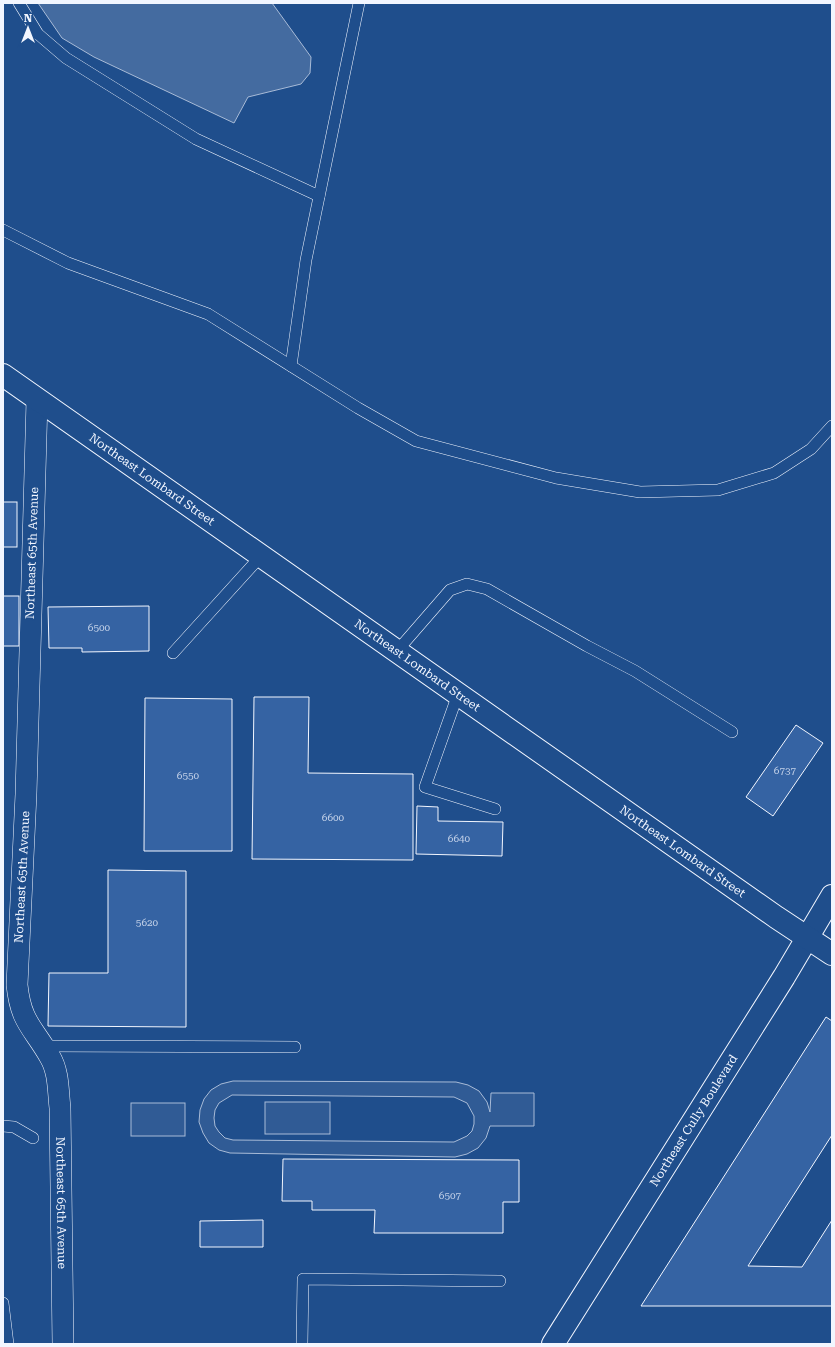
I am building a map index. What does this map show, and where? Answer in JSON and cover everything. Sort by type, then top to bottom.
[{"type":"main road","name":"Northeast Lombard Street","points":[[3,375],[832,954]]},
{"type":"main road","name":"Northeast Cully Boulevard","points":[[554,1344],[832,896]]},
{"type":"street","name":"Northeast 65th Avenue","points":[[37,400],[26,794],[17,985],[19,1004],[26,1023],[50,1056],[56,1071],[60,1108],[62,1344]]},
{"type":"lane","points":[[19,3],[38,34],[66,58],[196,139],[319,196]]},
{"type":"lane","points":[[291,366],[306,260],[359,3]]},
{"type":"lane","points":[[3,230],[68,263],[208,314],[358,408],[416,441],[556,478],[640,492],[718,490],[774,473],[811,449],[832,426]]},
{"type":"lane","points":[[174,653],[261,556]]},
{"type":"lane","points":[[397,651],[450,590],[467,584],[487,589],[587,646],[635,671],[732,732]]},
{"type":"lane","points":[[458,694],[425,786],[495,808]]},
{"type":"lane","points":[[42,1046],[295,1047]]},
{"type":"lane","points":[[3,1126],[14,1127],[33,1138]]},
{"type":"lane","points":[[302,1344],[303,1279],[500,1281]]},
{"type":"lane","points":[[3,1303],[8,1344]]},
{"type":"shaded area","points":[[38,3],[272,3],[311,57],[310,73],[301,84],[248,97],[234,123],[94,57],[62,38]]},
{"type":"shaded area","points":[[233,1081],[456,1082],[468,1085],[479,1091],[487,1102],[490,1112],[491,1093],[534,1093],[534,1126],[490,1126],[486,1138],[478,1148],[467,1154],[455,1157],[230,1153],[219,1150],[209,1143],[199,1122],[200,1110],[204,1099],[211,1090],[221,1084]],"holes":[[[232,1095],[454,1097],[467,1103],[474,1116],[472,1131],[467,1136],[454,1142],[233,1140],[225,1138],[219,1132],[215,1126],[214,1118],[215,1110],[219,1103]]]},
{"type":"shaded area","points":[[265,1102],[330,1102],[330,1134],[265,1134]]},
{"type":"shaded area","points":[[131,1103],[185,1103],[185,1136],[131,1136]]},
{"type":"building","points":[[3,502],[17,502],[17,547],[3,547]]},
{"type":"building","points":[[3,596],[19,596],[19,646],[3,646]]},
{"type":"building","points":[[149,606],[149,651],[82,652],[82,648],[49,648],[48,607]]},
{"type":"building","points":[[254,697],[309,697],[308,773],[413,774],[413,860],[252,859]]},
{"type":"building","points":[[145,698],[232,699],[232,851],[144,851]]},
{"type":"building","points":[[796,725],[823,743],[773,816],[746,797]]},
{"type":"building","points":[[417,806],[438,807],[438,821],[503,822],[502,856],[416,854]]},
{"type":"building","points":[[108,870],[186,871],[186,1027],[48,1026],[49,973],[108,973]]},
{"type":"building","points":[[826,1017],[832,1021],[832,1135],[748,1266],[802,1267],[832,1220],[832,1306],[641,1306]]},
{"type":"building","points":[[283,1159],[519,1160],[519,1202],[503,1202],[503,1233],[374,1233],[375,1210],[312,1210],[312,1201],[282,1201]]},
{"type":"building","points":[[263,1220],[263,1247],[200,1247],[200,1221]]}]
